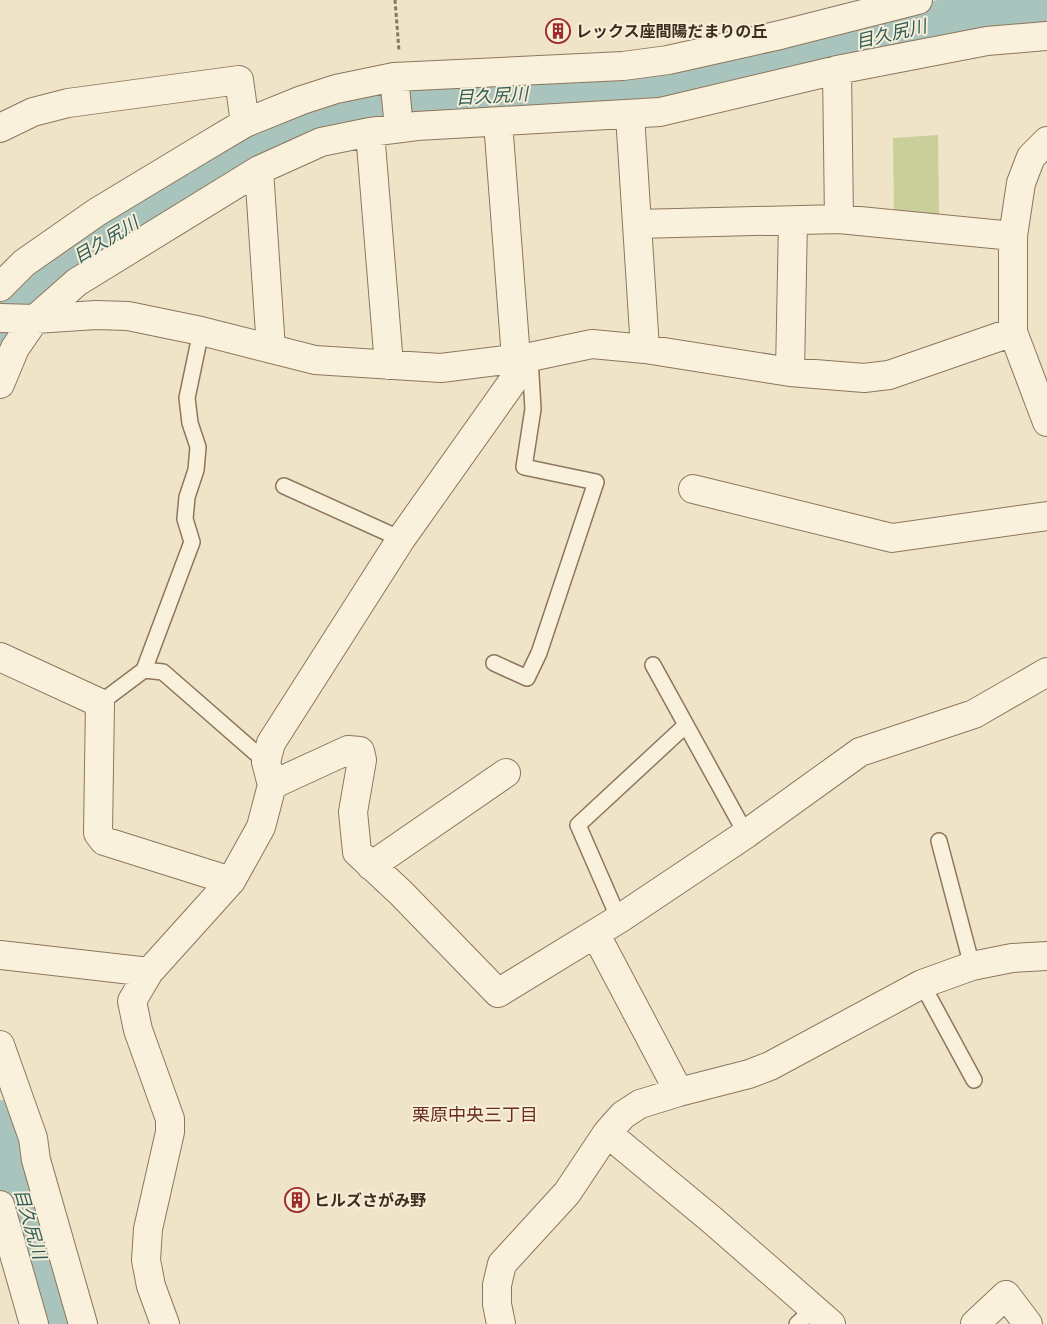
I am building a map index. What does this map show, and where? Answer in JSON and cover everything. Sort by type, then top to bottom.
[{"type":"street","points":[[0,287],[24,263],[97,212],[245,123],[336,89],[396,81],[623,66],[668,60],[780,35],[918,0]]},
{"type":"street","points":[[0,384],[15,348],[31,319],[77,282],[259,170],[321,142],[370,132],[398,122],[498,122],[660,112],[837,70],[987,41],[1047,36]]},
{"type":"street","points":[[837,70],[839,219]]},
{"type":"street","points":[[0,128],[33,112],[68,103],[239,80],[245,123]]},
{"type":"street","points":[[396,81],[398,122]]},
{"type":"street","points":[[630,115],[645,349]]},
{"type":"street","points":[[165,1324],[151,1286],[146,1260],[148,1229],[170,1132],[170,1119],[138,1030],[132,1001],[148,972],[231,881],[261,827],[269,773],[270,743],[401,539],[523,358],[498,122]]},
{"type":"street","points":[[370,132],[389,365]]},
{"type":"street","points":[[1047,141],[1031,157],[1021,183],[1014,236],[1013,332],[1047,422]]},
{"type":"street","points":[[259,170],[271,349]]},
{"type":"street","points":[[637,224],[839,219],[1014,236]]},
{"type":"street","points":[[790,372],[792,221]]},
{"type":"street","points":[[0,318],[128,316],[201,331],[315,360],[441,368],[523,358],[592,344],[645,349],[790,372],[864,378],[889,375],[1013,332]]},
{"type":"street","points":[[692,488],[892,538],[1047,516]]},
{"type":"street","points":[[0,657],[100,703],[98,833],[104,841],[231,881]]},
{"type":"street","points":[[269,773],[348,750],[360,751],[362,760],[353,812],[357,852],[498,993],[619,919],[746,834],[860,752],[974,714],[1047,672]]},
{"type":"street","points":[[371,866],[506,773]]},
{"type":"street","points":[[596,934],[679,1092]]},
{"type":"street","points":[[0,955],[148,972]]},
{"type":"street","points":[[501,1324],[497,1304],[497,1285],[502,1264],[567,1193],[607,1133],[623,1115],[640,1104],[749,1074],[770,1066],[922,984],[972,966],[1012,958],[1047,956]]},
{"type":"street","points":[[0,1045],[33,1138],[36,1160],[83,1324]]},
{"type":"street","points":[[607,1133],[712,1220],[813,1319]]},
{"type":"street","points":[[0,1205],[34,1324]]},
{"type":"street","points":[[975,1324],[1006,1295],[1028,1324]]},
{"type":"lane","points":[[100,703],[144,670],[192,542],[185,519],[187,497],[196,470],[198,447],[190,423],[187,398],[201,331]]},
{"type":"lane","points":[[494,663],[526,678],[540,653],[596,482],[524,467],[533,409],[523,358]]},
{"type":"lane","points":[[284,486],[401,539]]},
{"type":"lane","points":[[653,665],[746,834]]},
{"type":"lane","points":[[144,670],[163,672],[269,773]]},
{"type":"lane","points":[[619,919],[578,825],[686,725]]},
{"type":"lane","points":[[940,841],[972,966]]},
{"type":"lane","points":[[922,984],[974,1080]]},
{"type":"path","points":[[395,0],[396,81]]},
{"type":"green space","points":[[938,135],[939,218],[894,214],[893,138]]},
{"type":"waterway","name":"目久尻川","points":[[0,331],[24,292],[49,274],[278,136],[348,110],[425,100],[654,87],[988,12],[1024,6],[1047,5]]},
{"type":"waterway","name":"目久尻川","points":[[0,1123],[59,1324]]},
{"type":"place","name":"レックス座間陽だまりの丘","points":[[558,31]]},
{"type":"place","name":"ヒルズさがみ野","points":[[297,1200]]},
{"type":"district","name":"栗原中央三丁目","points":[[475,1115]]}]
